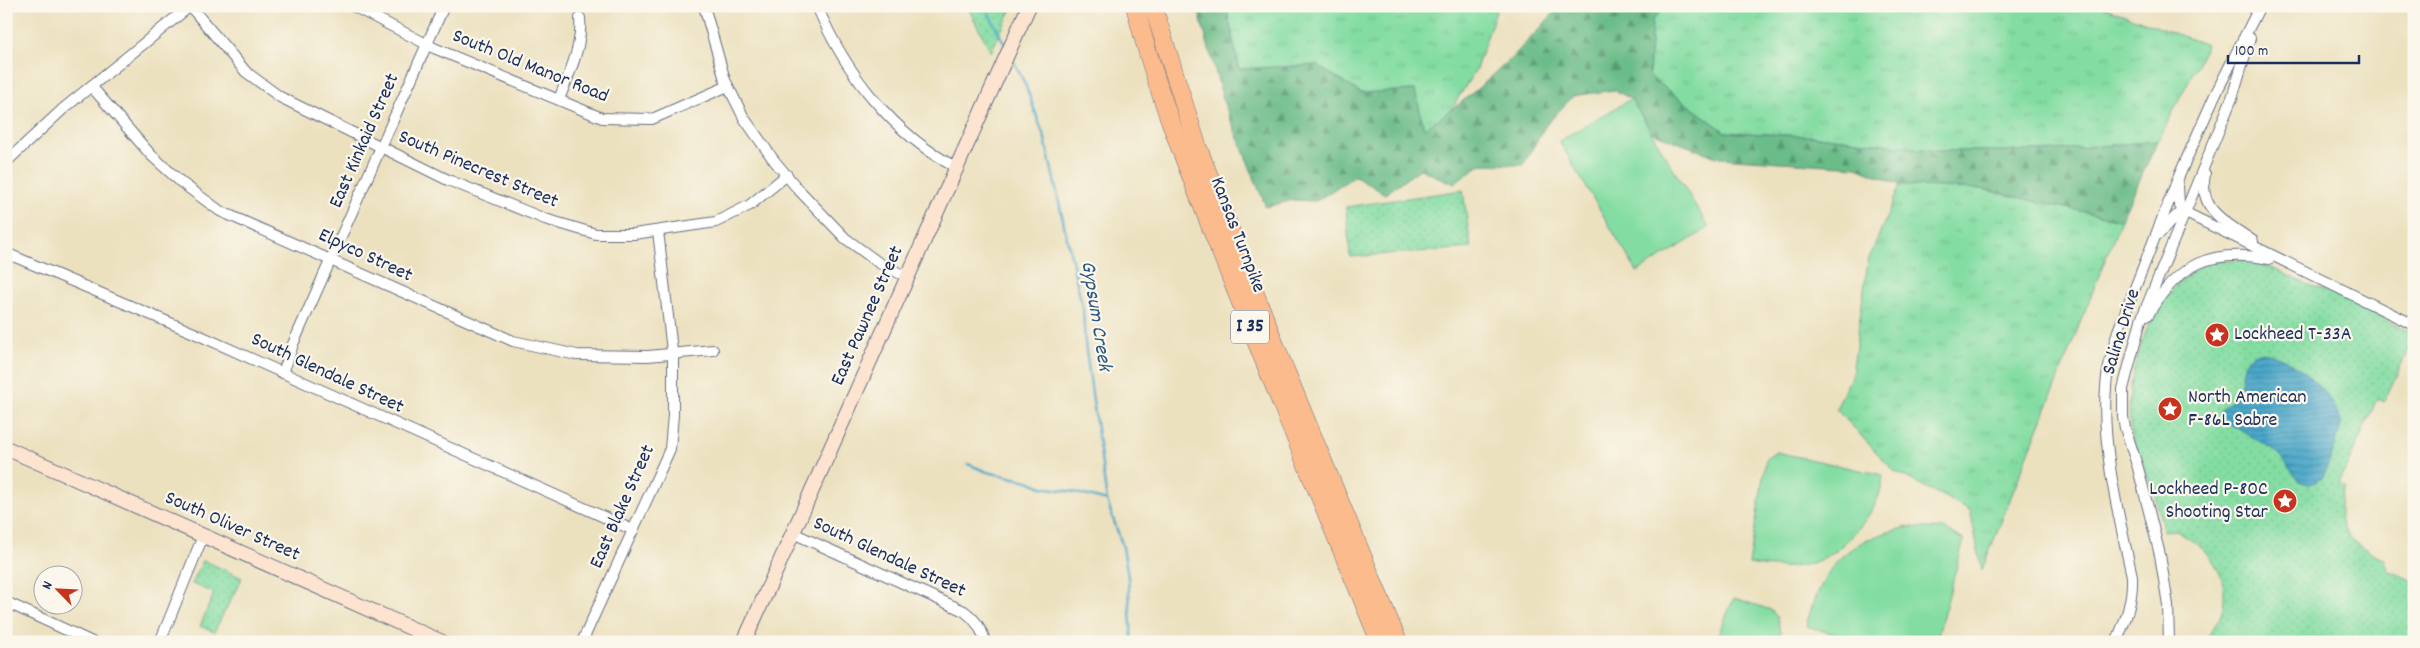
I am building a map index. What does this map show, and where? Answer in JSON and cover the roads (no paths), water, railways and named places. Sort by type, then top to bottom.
[{"type":"highway","name":"Kansas Turnpike","points":[[1135,6],[1167,108],[1200,201],[1288,422],[1380,642]]},
{"type":"highway","name":"Kansas Turnpike","points":[[1153,6],[1198,148],[1280,360],[1398,642]]},
{"type":"main road","name":"East Pawnee Street","points":[[744,642],[1029,6]]},
{"type":"main road","name":"South Oliver Street","points":[[6,448],[442,642]]},
{"type":"street","points":[[7,160],[91,86],[190,6]]},
{"type":"street","name":"South Pinecrest Street","points":[[190,6],[246,72],[280,96],[448,180],[545,219],[596,234],[634,234],[716,222],[750,205],[787,175]]},
{"type":"street","name":"South Old Manor Road","points":[[353,6],[427,44],[602,118],[652,119],[728,86]]},
{"type":"street","name":"East Kinkaid Street","points":[[283,373],[294,344],[383,148],[444,6]]},
{"type":"street","points":[[704,6],[728,86],[744,118],[787,175],[845,238],[879,262],[908,277]]},
{"type":"street","points":[[818,6],[827,29],[850,66],[899,128],[933,154],[958,168]]},
{"type":"street","name":"Salina Drive","points":[[2169,642],[2168,605],[2160,555],[2123,417],[2123,389],[2137,333],[2184,212],[2232,98],[2259,9]]},
{"type":"street","name":"Salina Drive","points":[[2116,642],[2133,592],[2132,576],[2106,438],[2106,385],[2118,331],[2179,176],[2215,95],[2259,9]]},
{"type":"street","points":[[559,99],[582,30],[580,18]]},
{"type":"street","name":"Elpyco Street","points":[[91,86],[151,155],[182,183],[220,211],[512,341],[577,355],[648,356],[713,350]]},
{"type":"street","name":"Salina Drive","points":[[2208,155],[2202,188],[2207,204],[2217,216],[2282,262]]},
{"type":"street","points":[[2179,176],[2179,204],[2184,212],[2282,262],[2414,325]]},
{"type":"street","name":"Salina Drive","points":[[2156,237],[2176,216],[2184,212]]},
{"type":"street","name":"East Blake Street","points":[[582,642],[670,449],[673,415],[672,353],[658,231]]},
{"type":"street","name":"South Glendale Street","points":[[6,253],[283,373],[633,530]]},
{"type":"street","points":[[2137,333],[2167,288],[2195,265],[2208,259],[2232,254],[2248,254],[2282,262]]},
{"type":"street","name":"South Glendale Street","points":[[792,533],[964,611],[974,618],[983,633],[985,642]]},
{"type":"street","points":[[160,642],[203,536]]},
{"type":"street","points":[[6,602],[92,642]]},
{"type":"water","points":[[2256,353],[2268,353],[2281,357],[2294,365],[2319,387],[2330,399],[2337,411],[2340,428],[2336,442],[2322,477],[2316,482],[2308,484],[2299,481],[2278,452],[2221,419],[2220,411],[2238,395],[2242,371],[2246,361]]},
{"type":"waterway","name":"Gypsum Creek","points":[[985,6],[1005,45]]},
{"type":"waterway","name":"Gypsum Creek","points":[[1011,56],[1025,84],[1045,139],[1083,310],[1085,343],[1107,501],[1123,547],[1128,577],[1132,642]]},
{"type":"waterway","points":[[968,464],[987,472],[1028,481],[1042,487],[1073,492],[1107,501]]},
{"type":"place","name":"Lockheed T-33A","points":[[2217,335]]},
{"type":"place","name":"North American F-86L Sabre","points":[[2170,409]]},
{"type":"place","name":"Lockheed P-80C Shooting Star","points":[[2285,501]]}]
